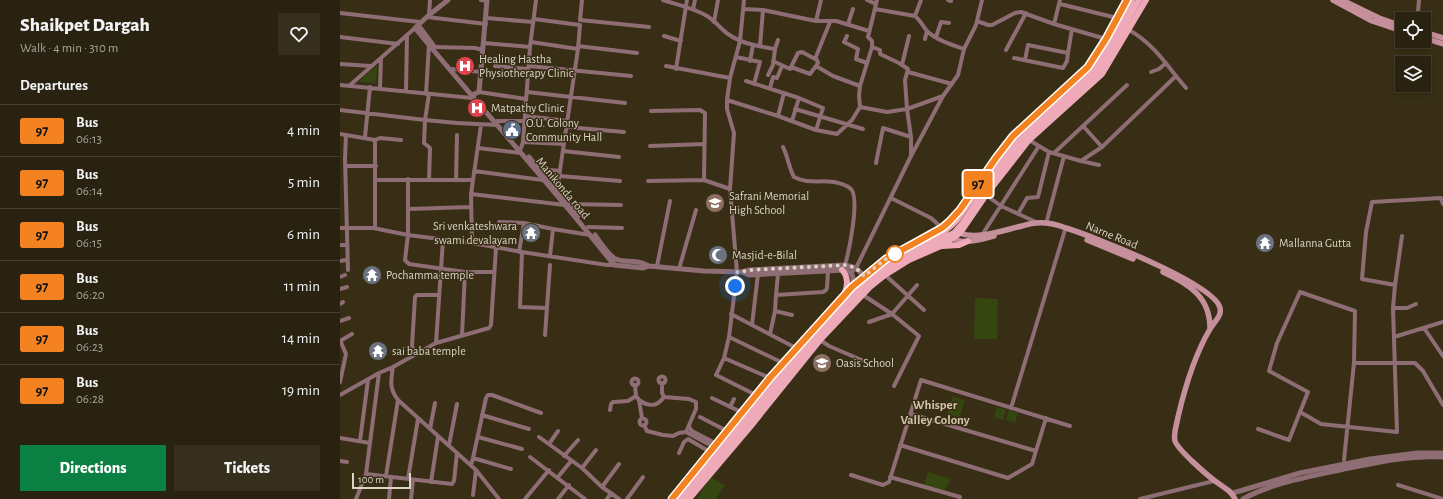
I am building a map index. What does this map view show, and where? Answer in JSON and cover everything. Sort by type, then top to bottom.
[{"type":"main road","points":[[672,499],[741,412],[843,296],[864,276],[886,259],[942,228],[960,210],[1013,136],[1088,67],[1106,39],[1127,0]]},
{"type":"main road","points":[[679,499],[775,379],[845,298],[876,270],[892,260],[941,235],[950,228],[967,209],[996,165],[1019,137],[1097,62],[1108,46],[1127,0]]},
{"type":"main road","points":[[685,499],[781,380],[846,304],[894,264],[954,233],[972,211],[998,172],[1020,143],[1101,66],[1139,0]]},
{"type":"main road","points":[[690,499],[820,340],[870,287],[885,275],[909,260],[941,246],[960,233],[986,195],[1029,140],[1098,77],[1129,30],[1146,0]]},
{"type":"main road","points":[[1333,0],[1372,21],[1395,29]]},
{"type":"main road","points":[[1342,0],[1379,18],[1395,24]]},
{"type":"main road","points":[[1431,34],[1443,38]]},
{"type":"main road","points":[[1431,40],[1443,44]]},
{"type":"main road","name":"Narne Road","points":[[960,233],[966,236],[982,234],[1036,223],[1066,228],[1110,244],[1192,282],[1213,298],[1220,307],[1220,312],[1218,318],[1210,329],[1190,374],[1182,399],[1175,441],[1181,450],[1214,481],[1234,496]]},
{"type":"main road","name":"Narne Road","points":[[953,239],[958,241],[968,241],[1037,226],[1048,226],[1065,230],[1142,262],[1188,287],[1200,296],[1207,307],[1210,317],[1210,329]]},
{"type":"main road","points":[[942,228],[953,239]]},
{"type":"main road","points":[[941,246],[959,245],[968,241]]},
{"type":"main road","points":[[843,296],[846,290],[847,280],[844,267]]},
{"type":"main road","points":[[727,431],[738,441]]},
{"type":"street","points":[[427,16],[430,0]]},
{"type":"street","points":[[350,86],[380,58],[408,35],[427,16],[448,0]]},
{"type":"street","points":[[475,95],[481,72],[486,24],[487,0],[481,0]]},
{"type":"street","points":[[478,148],[521,151],[523,142],[530,45],[536,0]]},
{"type":"street","points":[[557,190],[578,48],[582,0],[579,0]]},
{"type":"street","points":[[663,0],[707,16],[729,35],[740,41],[774,49]]},
{"type":"street","points":[[676,68],[687,0]]},
{"type":"street","points":[[693,10],[695,0]]},
{"type":"street","points":[[714,22],[718,0]]},
{"type":"street","points":[[744,0],[740,41],[730,78],[727,100],[727,109],[734,133],[730,189],[739,272],[731,314],[729,337],[724,358],[716,375],[756,395]]},
{"type":"street","points":[[816,21],[821,0]]},
{"type":"street","points":[[867,0],[915,16],[919,19],[927,31],[936,37],[964,49]]},
{"type":"street","points":[[915,16],[921,0]]},
{"type":"street","points":[[851,273],[856,268],[910,158],[943,96],[958,74],[964,49],[977,21],[982,0]]},
{"type":"street","points":[[1127,0],[1141,7]]},
{"type":"street","points":[[1418,12],[1419,0]]},
{"type":"street","points":[[1054,24],[1060,2],[1117,18]]},
{"type":"street","points":[[727,100],[816,130],[835,134],[839,133],[848,125],[860,107],[860,86],[872,47],[872,41],[868,37],[876,4]]},
{"type":"street","points":[[744,9],[763,10],[816,21],[830,22],[836,20],[869,31]]},
{"type":"street","points":[[848,24],[853,9]]},
{"type":"street","points":[[760,46],[763,10]]},
{"type":"street","points":[[977,21],[992,25],[1015,13],[1021,12],[1054,24],[1106,39]]},
{"type":"street","points":[[340,13],[418,25],[431,44],[475,95]]},
{"type":"street","points":[[1006,50],[1026,13]]},
{"type":"street","points":[[427,16],[486,24]]},
{"type":"street","points":[[486,18],[649,27]]},
{"type":"street","points":[[815,59],[830,22]]},
{"type":"street","points":[[936,37],[941,22],[949,23]]},
{"type":"street","points":[[1014,58],[1063,68],[1067,61],[1072,29]]},
{"type":"street","points":[[1129,30],[1147,41],[1186,88]]},
{"type":"street","points":[[925,39],[927,31]]},
{"type":"street","points":[[406,91],[408,35]]},
{"type":"street","points":[[664,36],[681,41]]},
{"type":"street","points":[[847,36],[844,42],[858,49],[856,59],[867,63]]},
{"type":"street","points":[[902,65],[909,36]]},
{"type":"street","points":[[340,37],[398,44]]},
{"type":"street","points":[[768,75],[773,61],[774,49],[778,40]]},
{"type":"street","points":[[484,43],[637,53]]},
{"type":"street","points":[[431,44],[483,50]]},
{"type":"street","points":[[431,44],[475,95]]},
{"type":"street","points":[[430,180],[430,148],[424,142],[431,44]]},
{"type":"street","points":[[750,61],[753,45]]},
{"type":"street","points":[[1025,60],[1028,46],[1068,53]]},
{"type":"street","points":[[872,47],[880,50],[880,54],[908,69],[908,72],[952,84]]},
{"type":"street","points":[[773,61],[790,69],[791,67],[810,74],[818,61],[800,52],[791,67]]},
{"type":"street","points":[[380,58],[380,88]]},
{"type":"street","points":[[736,58],[760,62],[754,84]]},
{"type":"street","points":[[1151,72],[1160,68],[1166,63]]},
{"type":"street","points":[[340,64],[371,66]]},
{"type":"street","points":[[495,66],[631,76]]},
{"type":"street","points":[[666,66],[730,78]]},
{"type":"street","points":[[770,88],[773,77],[777,78],[782,66]]},
{"type":"street","points":[[816,66],[833,76],[860,86]]},
{"type":"street","points":[[452,68],[481,72]]},
{"type":"street","points":[[908,72],[905,80],[911,137],[910,158]]},
{"type":"street","points":[[1081,161],[1102,146],[1176,76]]},
{"type":"street","points":[[746,81],[799,98],[823,108],[816,130]]},
{"type":"street","points":[[340,85],[427,94],[475,95],[526,99]]},
{"type":"street","points":[[1018,214],[1027,198],[1038,197],[1052,152],[1084,126],[1127,85]]},
{"type":"street","points":[[365,137],[370,87]]},
{"type":"street","points":[[527,92],[625,103]]},
{"type":"street","points":[[778,116],[784,93]]},
{"type":"street","name":"Manikonda road","points":[[475,95],[543,180],[588,227],[613,257],[619,259]]},
{"type":"street","points":[[860,107],[887,112],[907,109],[943,96]]},
{"type":"street","points":[[792,121],[799,98]]},
{"type":"street","points":[[796,109],[863,129]]},
{"type":"street","points":[[340,110],[480,125],[524,119],[568,121]]},
{"type":"street","points":[[651,111],[704,112],[706,117],[704,180]]},
{"type":"street","points":[[472,243],[470,206],[472,180],[478,148],[480,125]]},
{"type":"street","points":[[567,126],[624,132]]},
{"type":"street","points":[[1084,126],[1102,146]]},
{"type":"street","points":[[876,163],[884,128],[911,137]]},
{"type":"street","points":[[340,134],[365,137],[375,140],[380,138],[401,140]]},
{"type":"street","points":[[346,135],[342,158],[345,166],[347,212],[346,260],[348,270]]},
{"type":"street","points":[[456,180],[458,135]]},
{"type":"street","points":[[373,228],[376,227],[375,140]]},
{"type":"street","points":[[1029,140],[1052,152],[1099,165]]},
{"type":"street","points":[[523,142],[564,144]]},
{"type":"street","points":[[650,146],[705,144]]},
{"type":"street","points":[[982,234],[1021,177],[1039,146]]},
{"type":"street","points":[[783,147],[794,177],[807,182],[836,182],[846,186],[854,195],[851,242],[844,267]]},
{"type":"street","name":"Manikonda road","points":[[521,151],[557,190],[566,205],[614,265]]},
{"type":"street","points":[[563,151],[619,157]]},
{"type":"street","points":[[1046,224],[1064,156]]},
{"type":"street","points":[[345,166],[376,166]]},
{"type":"street","points":[[539,169],[560,170]]},
{"type":"street","points":[[474,171],[543,180]]},
{"type":"street","points":[[340,176],[345,176]]},
{"type":"street","points":[[560,176],[620,181]]},
{"type":"street","points":[[408,179],[408,235],[405,260],[409,264],[465,272],[494,272]]},
{"type":"street","points":[[376,180],[472,180]]},
{"type":"street","points":[[648,181],[704,180],[730,189]]},
{"type":"street","points":[[340,194],[346,194]]},
{"type":"street","points":[[471,194],[566,205],[621,205]]},
{"type":"street","points":[[986,195],[1001,206],[1036,223]]},
{"type":"street","points":[[891,198],[931,218],[942,228]]},
{"type":"street","points":[[1395,285],[1362,279],[1366,232],[1372,202],[1441,198],[1443,204]]},
{"type":"street","points":[[657,266],[670,200]]},
{"type":"street","points":[[408,209],[470,206]]},
{"type":"street","points":[[678,269],[696,210]]},
{"type":"street","points":[[340,212],[347,212]]},
{"type":"street","points":[[499,222],[524,222],[553,229],[590,235]]},
{"type":"street","points":[[524,222],[521,252],[520,307],[547,308]]},
{"type":"street","points":[[588,227],[622,228]]},
{"type":"street","points":[[340,228],[373,228],[408,235],[472,243],[608,265],[621,266],[643,262],[649,266],[739,272],[749,275],[828,271],[844,267]]},
{"type":"street","points":[[550,256],[553,229]]},
{"type":"street","points":[[1011,408],[1065,230]]},
{"type":"street","points":[[1300,412],[1321,424],[1397,432],[1393,308],[1402,236]]},
{"type":"street","points":[[436,343],[443,240]]},
{"type":"street","points":[[340,245],[346,245]]},
{"type":"street","points":[[340,395],[436,343],[486,329],[490,325],[496,248]]},
{"type":"street","points":[[614,265],[619,259],[633,264]]},
{"type":"street","points":[[340,261],[346,260]]},
{"type":"street","points":[[545,335],[550,265]]},
{"type":"street","points":[[739,272],[749,270],[844,267],[856,268],[864,276]]},
{"type":"street","points":[[844,267],[851,273],[853,279],[852,287]]},
{"type":"street","points":[[776,294],[825,291],[827,288],[828,271]]},
{"type":"street","points":[[462,335],[465,272]]},
{"type":"street","points":[[752,325],[758,274]]},
{"type":"street","points":[[770,334],[775,311],[778,274]]},
{"type":"street","points":[[340,276],[345,275]]},
{"type":"street","points":[[885,275],[924,310]]},
{"type":"street","points":[[869,322],[892,314],[917,285]]},
{"type":"street","points":[[340,289],[347,287]]},
{"type":"street","points":[[1258,430],[1289,440],[1308,392],[1269,371],[1277,343],[1300,292],[1355,311],[1354,363],[1344,460]]},
{"type":"street","points":[[415,355],[412,346],[415,297],[417,295],[439,295]]},
{"type":"street","points":[[863,295],[892,314],[919,336],[894,386]]},
{"type":"street","points":[[1393,308],[1407,308],[1416,304]]},
{"type":"street","points":[[775,311],[792,315]]},
{"type":"street","points":[[731,314],[796,348]]},
{"type":"street","points":[[340,321],[349,318]]},
{"type":"street","points":[[1394,337],[1443,322]]},
{"type":"street","points":[[1424,328],[1443,356]]},
{"type":"street","points":[[340,382],[346,354],[340,341],[352,334]]},
{"type":"street","points":[[729,337],[783,363]]},
{"type":"street","points":[[820,340],[829,346],[866,362]]},
{"type":"street","points":[[724,358],[770,378]]},
{"type":"street","points":[[1354,363],[1416,363],[1419,365],[1443,405]]},
{"type":"street","points":[[393,367],[391,388],[393,394],[418,419],[471,465],[499,499]]},
{"type":"street","points":[[356,499],[366,474],[379,373]]},
{"type":"street","points":[[360,441],[368,380]]},
{"type":"street","points":[[851,475],[883,485],[889,482],[921,380],[1070,426]]},
{"type":"street","points":[[662,383],[662,393],[664,397]]},
{"type":"street","points":[[635,385],[642,418],[646,419],[647,421],[644,425],[646,430],[673,436],[686,432],[713,448]]},
{"type":"street","points":[[471,465],[474,458],[486,398],[489,395],[541,413]]},
{"type":"street","points":[[637,398],[644,403],[654,405],[659,404],[664,397]]},
{"type":"street","points":[[664,397],[689,398],[695,400],[697,404],[696,409],[686,432]]},
{"type":"street","points":[[610,410],[613,402],[628,401],[637,398]]},
{"type":"street","points":[[712,398],[741,412]]},
{"type":"street","points":[[730,407],[734,399]]},
{"type":"street","points":[[389,499],[388,476],[398,400]]},
{"type":"street","points":[[430,429],[434,403]]},
{"type":"street","points":[[449,445],[457,404]]},
{"type":"street","points":[[910,414],[1036,451]]},
{"type":"street","points":[[482,415],[529,429]]},
{"type":"street","points":[[700,417],[727,431]]},
{"type":"street","points":[[900,445],[1008,478],[1032,464],[1046,418]]},
{"type":"street","points":[[408,479],[418,419]]},
{"type":"street","points":[[689,427],[713,448]]},
{"type":"street","points":[[549,444],[558,431]]},
{"type":"street","points":[[431,482],[438,437]]},
{"type":"street","points":[[478,437],[522,449]]},
{"type":"street","points":[[539,437],[582,468],[602,487],[619,499]]},
{"type":"street","points":[[340,438],[370,443]]},
{"type":"street","points":[[679,453],[684,442],[688,439],[713,448]]},
{"type":"street","points":[[564,456],[578,440]]},
{"type":"street","points":[[582,468],[596,450]]},
{"type":"street","points":[[366,474],[450,484],[454,483],[457,453]]},
{"type":"street","points":[[1234,496],[1300,473],[1370,459],[1417,453],[1443,453]]},
{"type":"street","points":[[530,457],[569,485],[585,499]]},
{"type":"street","points":[[1243,499],[1253,493],[1316,474],[1388,460],[1415,457],[1443,457]]},
{"type":"street","points":[[474,458],[511,469]]},
{"type":"street","points":[[558,477],[571,460]]},
{"type":"street","points":[[340,461],[347,462]]},
{"type":"street","points":[[602,487],[619,464]]},
{"type":"street","points":[[473,495],[476,470]]},
{"type":"street","points":[[525,499],[548,470]]},
{"type":"street","points":[[627,499],[643,477]]},
{"type":"street","points":[[890,477],[960,497]]},
{"type":"street","points":[[410,499],[413,480]]},
{"type":"street","points":[[1140,499],[1214,481]]},
{"type":"street","points":[[558,499],[569,485]]},
{"type":"street","points":[[1398,485],[1443,499]]},
{"type":"street","points":[[607,499],[611,493]]},
{"type":"green space","points":[[377,66],[376,83],[358,82]]},
{"type":"green space","points":[[975,298],[998,299],[997,339],[974,339]]},
{"type":"green space","points":[[953,396],[965,401],[959,418],[947,414]]},
{"type":"green space","points":[[997,407],[1006,410],[1003,420],[994,417]]},
{"type":"green space","points":[[1009,410],[1018,413],[1015,423],[1006,420]]},
{"type":"green space","points":[[928,472],[951,479],[944,491],[924,485]]},
{"type":"green space","points":[[710,477],[725,485],[716,499],[697,499]]},
{"type":"bus line","name":"97","points":[[672,499],[741,412],[796,348],[852,287],[886,259],[942,228],[960,210],[1013,136],[1088,67],[1106,39],[1127,0]]},
{"type":"place","name":"Healing Hastha Physiotherapy Clinic","points":[[465,66]]},
{"type":"place","name":"Matpathy Clinic","points":[[477,108]]},
{"type":"place","name":"O.U. Colony Community Hall","points":[[512,130]]},
{"type":"place","name":"Safrani Memorial High School","points":[[715,203]]},
{"type":"place","name":"Sri venkateshwara swami devalayam","points":[[531,233]]},
{"type":"place","name":"Mallanna Gutta","points":[[1265,243]]},
{"type":"place","name":"Masjid-e-Bilal","points":[[718,255]]},
{"type":"place","name":"Pochamma temple","points":[[372,275]]},
{"type":"place","name":"sai baba temple","points":[[378,351]]},
{"type":"place","name":"Oasis School","points":[[822,363]]},
{"type":"district","name":"Whisper Valley Colony","points":[[935,412]]},
{"type":"route","points":[[735,286],[737,272],[749,270],[846,265],[856,268],[864,276],[895,254]]}]
